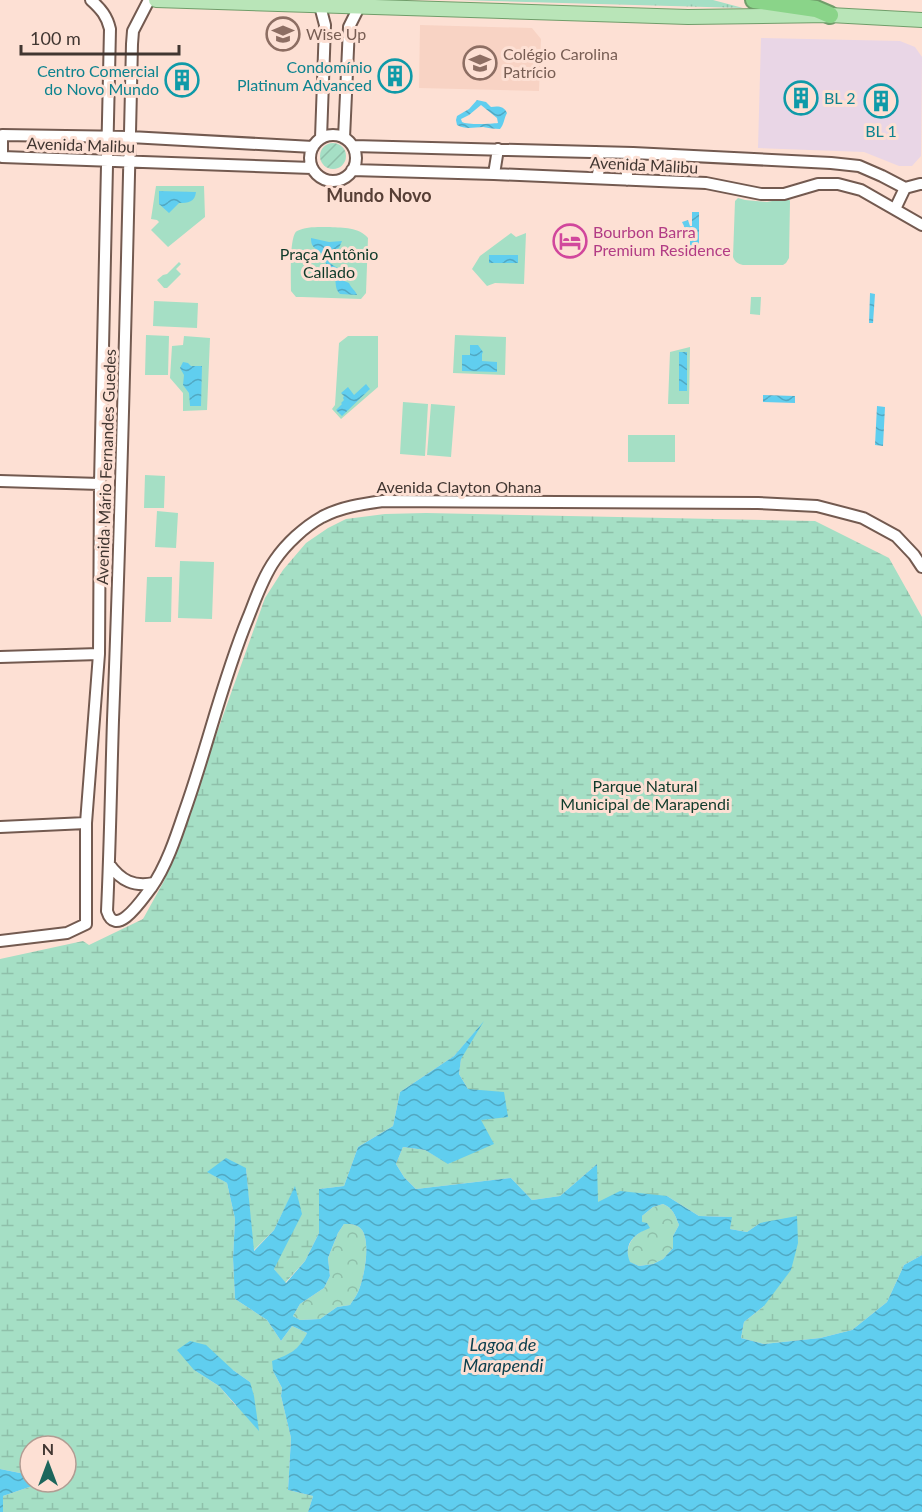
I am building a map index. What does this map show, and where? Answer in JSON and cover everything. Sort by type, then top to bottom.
[{"type":"highway","points":[[754,0],[816,9],[830,15]]},
{"type":"main road","points":[[156,0],[688,17],[830,15],[922,20]]},
{"type":"street","name":"Avenida Mário Fernandes Guedes","points":[[0,941],[67,933],[86,924],[86,824],[99,654],[100,484],[110,29],[103,11],[91,0]]},
{"type":"street","name":"Avenida Mário Fernandes Guedes","points":[[128,915],[114,921],[107,911],[122,490],[133,31],[149,0]]},
{"type":"street","points":[[320,6],[325,25],[317,143],[310,157],[312,168],[319,176],[333,180],[342,178],[352,170],[356,156],[349,142],[349,27],[359,7]]},
{"type":"street","name":"Avenida Malibu","points":[[312,168],[2,157],[2,135],[317,143]]},
{"type":"street","points":[[317,143],[333,135],[349,142]]},
{"type":"street","name":"Avenida Malibu","points":[[349,142],[799,161],[859,166],[905,188]]},
{"type":"street","points":[[494,174],[498,149]]},
{"type":"street","points":[[596,152],[600,165],[597,178]]},
{"type":"street","points":[[627,180],[626,166],[633,153]]},
{"type":"street","name":"Avenida Malibu","points":[[352,170],[706,183],[761,194],[784,194],[818,184],[838,184],[861,190],[922,225]]},
{"type":"street","points":[[894,209],[905,188],[922,183]]},
{"type":"street","points":[[0,481],[100,484]]},
{"type":"street","name":"Avenida Clayton Ohana","points":[[128,915],[154,883],[173,845],[198,775],[238,643],[260,588],[275,560],[297,535],[321,517],[351,505],[383,501],[758,503],[817,506],[862,518],[896,536],[922,567]]},
{"type":"street","points":[[0,657],[99,654]]},
{"type":"street","points":[[0,827],[86,824]]},
{"type":"street","points":[[110,864],[120,877],[130,882],[143,885],[154,883]]},
{"type":"shaded area","name":"Colégio Carolina Patrício","points":[[420,25],[532,28],[541,39],[539,91],[419,88]]},
{"type":"shaded area","points":[[761,38],[900,41],[915,47],[922,57],[921,156],[912,166],[899,166],[864,152],[758,148]]},
{"type":"green space","points":[[459,0],[713,0],[743,8]]},
{"type":"green space","points":[[333,143],[342,147],[346,156],[342,165],[333,169],[324,165],[320,156],[324,147]]},
{"type":"green space","points":[[156,186],[204,186],[205,217],[168,247],[151,230],[159,222],[151,219]]},
{"type":"green space","points":[[738,198],[767,202],[788,198],[790,201],[789,258],[786,263],[783,265],[743,265],[735,260],[733,257],[735,201]]},
{"type":"green space","name":"Praça Antônio Callado","points":[[330,227],[355,230],[368,238],[366,293],[361,299],[296,297],[291,291],[294,234],[305,228]]},
{"type":"green space","points":[[511,233],[516,237],[526,233],[524,284],[495,283],[487,286],[472,269],[480,256]]},
{"type":"green space","points":[[179,262],[181,264],[176,269],[181,274],[167,288],[164,288],[157,280]]},
{"type":"green space","points":[[751,297],[761,297],[760,315],[750,314]]},
{"type":"green space","points":[[154,301],[198,303],[197,328],[153,326]]},
{"type":"green space","points":[[146,335],[169,336],[168,375],[145,375]]},
{"type":"green space","points":[[455,335],[506,337],[505,375],[453,373]]},
{"type":"green space","points":[[184,336],[210,338],[207,410],[183,411],[183,393],[170,378],[172,346],[183,345]]},
{"type":"green space","points":[[348,336],[378,336],[378,387],[341,419],[332,409],[335,405],[339,343]]},
{"type":"green space","points":[[690,347],[689,404],[668,404],[670,352]]},
{"type":"green space","points":[[403,402],[428,404],[425,456],[400,454]]},
{"type":"green space","points":[[431,404],[455,406],[451,457],[427,455]]},
{"type":"green space","points":[[628,435],[675,435],[675,462],[628,462]]},
{"type":"green space","points":[[145,475],[165,476],[164,508],[144,508]]},
{"type":"green space","points":[[157,511],[178,513],[176,548],[155,547]]},
{"type":"green space","name":"Parque Natural Municipal de Marapendi","points":[[426,513],[815,521],[889,558],[922,617],[922,1255],[904,1265],[887,1302],[852,1330],[820,1338],[764,1344],[741,1338],[744,1322],[764,1306],[760,1223],[747,1232],[730,1229],[731,1217],[699,1216],[667,1196],[597,1203],[597,1164],[560,1196],[532,1200],[511,1178],[416,1189],[404,1177],[396,1164],[403,1147],[425,1150],[449,1164],[480,1119],[468,1089],[459,1074],[461,1058],[481,1025],[454,1056],[400,1092],[393,1126],[358,1147],[344,1186],[319,1189],[319,1233],[305,1261],[285,1283],[274,1269],[295,1187],[274,1230],[253,1251],[246,1168],[208,1172],[227,1183],[235,1219],[233,1258],[235,1299],[267,1320],[281,1341],[292,1326],[307,1333],[302,1343],[273,1371],[282,1388],[281,1396],[291,1438],[288,1490],[313,1496],[308,1512],[3,1512],[3,1496],[18,1491],[18,1494],[78,1494],[78,1434],[18,1434],[18,1473],[0,1469],[0,959],[83,941],[89,945],[143,919],[164,881],[265,598],[283,570],[306,543],[346,519],[385,514]],"holes":[[[194,1370],[233,1370],[250,1382],[236,1406],[219,1386]]]},
{"type":"green space","points":[[180,561],[214,562],[212,619],[178,618]]},
{"type":"green space","points":[[147,577],[172,577],[171,622],[145,622]]},
{"type":"green space","points":[[663,1204],[675,1215],[679,1225],[673,1236],[673,1248],[663,1259],[653,1264],[639,1266],[629,1262],[628,1248],[632,1240],[642,1231],[642,1216],[653,1207]]},
{"type":"green space","points":[[344,1224],[358,1227],[365,1236],[366,1261],[357,1294],[350,1305],[337,1307],[320,1319],[300,1320],[293,1316],[300,1304],[324,1288],[330,1276],[328,1258]]},
{"type":"water","points":[[477,100],[486,102],[491,107],[502,108],[507,113],[500,129],[460,127],[457,125],[457,116],[469,109]],"holes":[[[481,105],[497,118],[498,123],[485,124],[465,123],[461,119]]]},
{"type":"water","points":[[159,191],[196,192],[193,200],[179,203],[169,213],[159,204]]},
{"type":"water","points":[[692,212],[699,212],[699,251],[690,251],[690,240],[683,234],[682,222],[688,220],[692,226]]},
{"type":"water","points":[[311,238],[329,242],[342,241],[339,248],[328,252],[327,258],[339,269],[342,280],[349,283],[357,295],[338,292],[334,275],[329,270],[322,254],[313,246]]},
{"type":"water","points":[[489,255],[518,255],[518,263],[489,263]]},
{"type":"water","points":[[870,293],[875,294],[873,323],[869,323]]},
{"type":"water","points":[[470,345],[478,345],[483,352],[482,361],[497,362],[497,372],[462,371],[462,355],[470,355]]},
{"type":"water","points":[[679,352],[687,352],[687,391],[679,391]]},
{"type":"water","points":[[183,362],[191,366],[202,366],[201,406],[190,406],[189,393],[183,385],[184,375],[180,368]]},
{"type":"water","points":[[366,384],[370,389],[342,416],[336,410],[344,400],[341,393],[348,387],[354,395]]},
{"type":"water","points":[[763,395],[795,396],[795,403],[763,402]]},
{"type":"water","points":[[877,406],[885,407],[883,446],[875,445]]},
{"type":"water","name":"Lagoa de Marapendi","points":[[484,1021],[461,1059],[459,1074],[468,1089],[504,1092],[508,1117],[481,1120],[494,1144],[448,1164],[425,1150],[403,1147],[396,1164],[404,1177],[416,1189],[511,1178],[532,1200],[560,1196],[597,1164],[598,1202],[620,1191],[667,1196],[699,1216],[732,1217],[730,1229],[747,1232],[760,1223],[797,1216],[798,1243],[791,1270],[764,1306],[744,1322],[741,1338],[764,1344],[820,1338],[852,1330],[887,1302],[904,1265],[922,1255],[922,1512],[308,1512],[313,1496],[288,1490],[291,1438],[281,1396],[282,1388],[273,1371],[272,1361],[293,1351],[307,1333],[292,1326],[281,1341],[267,1320],[235,1299],[233,1258],[235,1219],[227,1183],[207,1172],[226,1158],[246,1168],[254,1251],[274,1230],[295,1186],[302,1214],[274,1269],[286,1283],[305,1261],[319,1233],[319,1189],[344,1186],[358,1147],[393,1126],[400,1092],[454,1056]],"holes":[[[663,1204],[675,1215],[679,1225],[673,1236],[673,1248],[663,1259],[653,1264],[639,1266],[630,1262],[628,1250],[631,1241],[639,1233],[650,1228],[647,1223],[642,1222],[642,1216],[653,1207]],[[344,1224],[358,1227],[365,1236],[366,1261],[357,1294],[350,1305],[337,1307],[320,1319],[300,1320],[293,1316],[300,1304],[324,1288],[330,1276],[328,1258]]]},
{"type":"water","points":[[190,1341],[206,1345],[250,1382],[259,1431],[219,1386],[194,1370],[177,1350]]},
{"type":"water","points":[[0,1469],[18,1473],[18,1491],[3,1496],[3,1512],[0,1512]]},
{"type":"place","name":"Wise Up","points":[[283,34]]},
{"type":"place","name":"Colégio Carolina Patrício","points":[[480,63]]},
{"type":"place","name":"Condomínio Platinum Advanced","points":[[395,76]]},
{"type":"place","name":"Centro Comercial do Novo Mundo","points":[[182,80]]},
{"type":"place","name":"BL 2","points":[[801,98]]},
{"type":"place","name":"BL 1","points":[[881,101]]},
{"type":"place","name":"Bourbon Barra Premium Residence","points":[[570,241]]},
{"type":"district","name":"Mundo Novo","points":[[379,196]]}]
